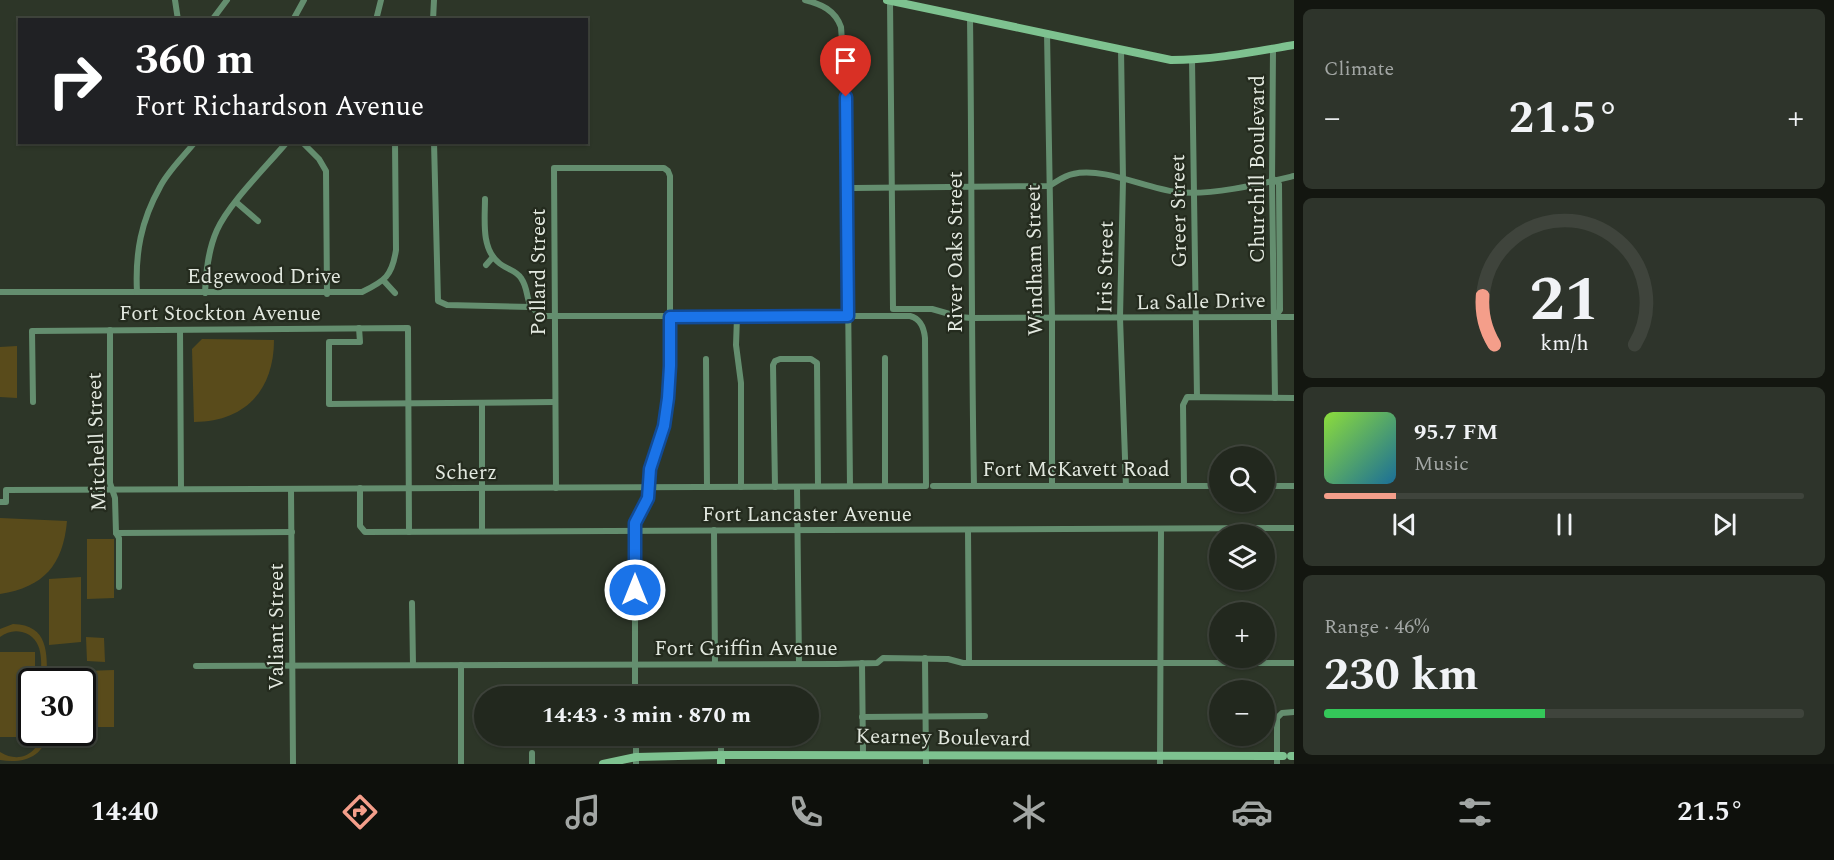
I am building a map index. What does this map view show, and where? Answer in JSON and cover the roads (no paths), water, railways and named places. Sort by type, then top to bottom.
[{"type":"street","points":[[175,0],[178,18]]},
{"type":"street","points":[[214,18],[227,0]]},
{"type":"street","points":[[294,18],[304,0]]},
{"type":"street","points":[[376,18],[381,0]]},
{"type":"street","points":[[434,0],[434,18]]},
{"type":"street","points":[[805,0],[825,6],[839,20],[841,27],[846,97],[850,486]]},
{"type":"street","points":[[891,188],[888,0],[1171,60],[1192,60],[1294,45]]},
{"type":"street","name":"River Oaks Street","points":[[970,18],[974,486]]},
{"type":"street","name":"Windham Street","points":[[1047,33],[1052,317],[1052,486]]},
{"type":"street","name":"Iris Street","points":[[1121,49],[1123,180],[1120,318],[1126,486]]},
{"type":"street","name":"Churchill Boulevard","points":[[1273,49],[1275,398]]},
{"type":"street","name":"Greer Street","points":[[1192,60],[1197,398]]},
{"type":"street","points":[[137,292],[136,266],[140,235],[160,186],[193,144]]},
{"type":"street","points":[[205,293],[206,264],[217,229],[236,202],[285,144]]},
{"type":"street","points":[[304,144],[319,159],[326,171],[327,294]]},
{"type":"street","points":[[395,144],[396,249],[394,262],[384,281],[395,293]]},
{"type":"street","points":[[434,144],[438,301],[447,305],[531,306]]},
{"type":"street","name":"Pollard Street","points":[[556,488],[554,168],[661,168],[666,170],[670,176],[670,317]]},
{"type":"street","points":[[854,188],[1049,186],[1072,174],[1102,173],[1177,192],[1195,192],[1234,188],[1294,176]]},
{"type":"street","name":"La Salle Drive","points":[[891,188],[893,309],[932,309],[971,318],[1294,317]]},
{"type":"street","points":[[485,199],[486,234],[494,258],[521,277],[531,306],[541,314],[554,317],[910,316],[918,320],[923,328],[929,486]]},
{"type":"street","points":[[236,202],[258,222]]},
{"type":"street","points":[[486,265],[494,258]]},
{"type":"street","name":"Edgewood Drive","points":[[0,292],[327,294],[362,292],[384,281]]},
{"type":"street","points":[[636,686],[636,519],[647,502],[650,469],[664,426],[670,366],[670,317]]},
{"type":"street","points":[[736,317],[736,345],[741,383],[741,487]]},
{"type":"street","points":[[359,328],[360,342],[329,342],[330,404],[555,402]]},
{"type":"street","name":"Fort Stockton Avenue","points":[[33,402],[32,331],[408,328],[407,403]]},
{"type":"street","name":"Mitchell Street","points":[[110,330],[110,483],[115,498],[116,533],[119,538],[119,587]]},
{"type":"street","points":[[180,330],[181,489]]},
{"type":"street","points":[[885,358],[885,486]]},
{"type":"street","points":[[706,359],[707,487]]},
{"type":"street","points":[[774,487],[773,365],[780,359],[812,359],[817,363],[818,486]]},
{"type":"street","points":[[1184,486],[1183,405],[1187,397],[1294,398]]},
{"type":"street","points":[[407,403],[409,532]]},
{"type":"street","points":[[482,403],[482,531]]},
{"type":"street","name":"Fort McKavett Road","points":[[929,486],[1209,486]]},
{"type":"street","name":"Scherz","points":[[0,502],[6,502],[6,490],[929,486]]},
{"type":"street","points":[[1275,486],[1294,486]]},
{"type":"street","points":[[797,487],[799,664]]},
{"type":"street","name":"Fort Lancaster Avenue","points":[[360,488],[360,526],[363,531],[1294,528]]},
{"type":"street","name":"Valiant Street","points":[[291,489],[293,764]]},
{"type":"street","points":[[1160,760],[1161,529]]},
{"type":"street","points":[[714,530],[715,664]]},
{"type":"street","points":[[968,530],[969,663]]},
{"type":"street","points":[[116,533],[292,532]]},
{"type":"street","points":[[412,603],[413,665]]},
{"type":"street","name":"Fort Griffin Avenue","points":[[196,666],[799,664],[877,663],[884,658],[948,659],[969,663],[1294,663]]},
{"type":"street","points":[[925,658],[926,759]]},
{"type":"street","points":[[862,663],[863,754]]},
{"type":"street","points":[[461,665],[461,764]]},
{"type":"street","points":[[1284,758],[1277,718],[1281,713],[1294,712]]},
{"type":"street","points":[[862,717],[985,716]]},
{"type":"street","points":[[532,753],[532,764]]},
{"type":"street","points":[[799,754],[799,764]]},
{"type":"street","name":"Kearney Boulevard","points":[[603,764],[636,760],[721,759],[799,754],[863,754],[926,759],[1284,758]]}]
